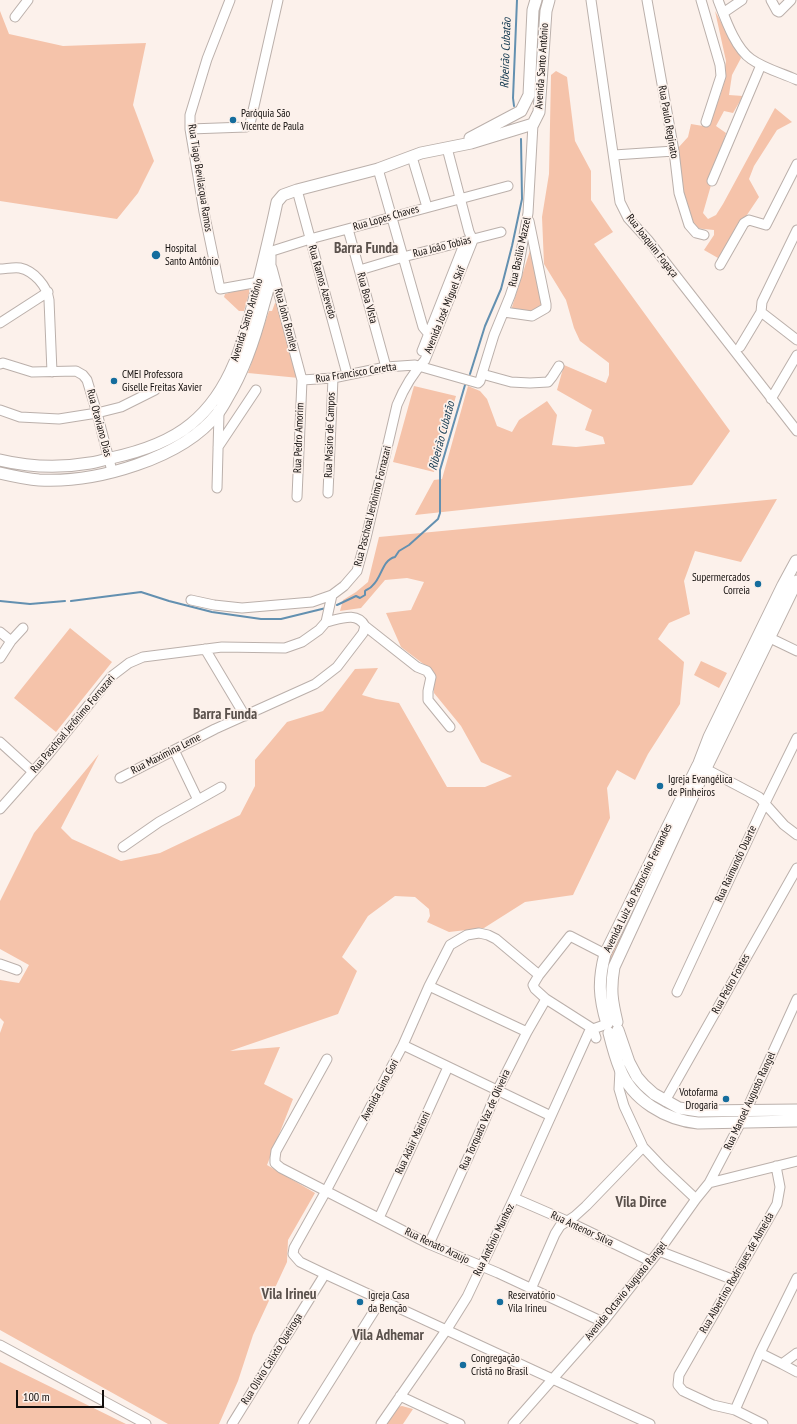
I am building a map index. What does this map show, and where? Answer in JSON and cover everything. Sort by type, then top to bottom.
[{"type":"main road","name":"Avenida Santo Antônio","points":[[0,473],[40,480],[94,476],[139,464],[165,454],[194,437],[219,412],[241,374],[258,328],[268,252],[277,202],[283,195],[297,190],[378,169],[421,153],[471,143],[523,128],[539,112],[535,95],[533,10],[536,0]]},
{"type":"main road","name":"Avenida Santo Antônio","points":[[452,146],[521,111],[535,95],[546,11],[550,0]]},
{"type":"main road","name":"Avenida Santo Antônio","points":[[0,460],[34,466],[90,463],[134,452],[170,438],[191,424],[214,400],[232,371],[248,324],[264,284]]},
{"type":"main road","points":[[134,452],[139,464]]},
{"type":"main road","name":"Avenida Luiz do Patrocinio Fernandes","points":[[703,766],[709,737],[783,585],[797,561]]},
{"type":"main road","name":"Avenida Luiz do Patrocinio Fernandes","points":[[797,581],[770,638],[703,766],[654,867],[605,954],[599,981],[603,1010],[613,1027],[636,1075],[644,1085],[665,1101],[689,1111],[797,1110]]},
{"type":"main road","name":"Avenida Luiz do Patrocinio Fernandes","points":[[654,867],[614,968],[611,981],[613,1027],[620,1070],[634,1091],[648,1104],[675,1119],[698,1123],[797,1121]]},
{"type":"street","points":[[15,17],[28,0]]},
{"type":"street","name":"Rua Tiago Bevilacqua Ramos","points":[[230,0],[207,59],[196,93],[190,115],[190,130],[220,289],[264,284]]},
{"type":"street","points":[[190,130],[246,127],[250,124],[278,0]]},
{"type":"street","name":"Rua Joaquim Fogaça","points":[[591,0],[620,202],[628,218],[648,240],[797,431]]},
{"type":"street","name":"Rua Paulo Reginato","points":[[647,0],[674,151],[679,193],[689,225],[696,233],[704,236]]},
{"type":"street","points":[[701,0],[720,65],[721,76],[706,122]]},
{"type":"street","points":[[718,0],[738,44],[744,53],[761,65],[797,80]]},
{"type":"street","points":[[723,13],[742,0]]},
{"type":"street","points":[[771,0],[779,12],[791,0]]},
{"type":"street","points":[[712,181],[761,65]]},
{"type":"street","name":"Rua Basilio Mazzel","points":[[482,374],[489,348],[517,275],[528,213],[523,128]]},
{"type":"street","points":[[452,146],[460,198],[469,238]]},
{"type":"street","points":[[614,154],[674,151]]},
{"type":"street","points":[[412,157],[427,207]]},
{"type":"street","points":[[720,266],[744,223],[749,220],[766,224],[797,164]]},
{"type":"street","points":[[378,169],[423,327],[431,335]]},
{"type":"street","name":"Rua Lopes Chaves","points":[[268,252],[392,216],[508,186]]},
{"type":"street","name":"Rua Ramos Azevedo","points":[[297,190],[347,374]]},
{"type":"street","points":[[504,312],[532,316],[545,310],[546,306],[528,213]]},
{"type":"street","name":"Rua Boa VIsta","points":[[348,229],[386,367]]},
{"type":"street","points":[[740,347],[761,312],[762,302],[797,230]]},
{"type":"street","name":"Rua João Tobias","points":[[360,270],[469,238],[502,232]]},
{"type":"street","name":"Avenida José Miguel Skif","points":[[419,366],[419,358],[431,335],[469,238]]},
{"type":"street","name":"Rua John Bronley","points":[[268,252],[302,380]]},
{"type":"street","points":[[0,269],[13,268],[26,270],[42,283],[48,292],[50,300],[52,372],[32,372],[3,363],[0,364]]},
{"type":"street","points":[[0,323],[48,292]]},
{"type":"street","points":[[761,312],[797,340]]},
{"type":"street","points":[[771,399],[797,354]]},
{"type":"street","name":"Rua Francisco Ceretta","points":[[302,380],[333,378],[386,367],[415,365],[478,383],[482,374]]},
{"type":"street","name":"Rua Paschoal Jerônimo Fornazari","points":[[332,595],[344,586],[357,571],[397,405],[404,388],[419,366]]},
{"type":"street","points":[[482,374],[511,382],[548,382],[559,366]]},
{"type":"street","name":"Rua Otaviano Dias","points":[[52,372],[76,371],[83,375],[87,380],[112,472]]},
{"type":"street","name":"Rua Masiro de Campos","points":[[328,493],[333,378]]},
{"type":"street","name":"Rua Pedro Amorim","points":[[297,497],[302,380]]},
{"type":"street","points":[[0,410],[20,417],[59,419],[97,413],[121,407],[155,390]]},
{"type":"street","points":[[218,447],[256,390]]},
{"type":"street","points":[[214,400],[219,412],[217,488]]},
{"type":"street","points":[[191,600],[214,605],[242,608],[312,602],[332,595]]},
{"type":"street","points":[[332,595],[326,622],[352,616],[360,619],[366,626],[417,667],[426,671],[430,677],[428,700],[450,727]]},
{"type":"street","name":"Rua Paschoal Jerônimo Fornazari","points":[[0,809],[33,772],[112,676],[129,662],[142,657],[222,647],[285,648],[302,642],[319,630],[326,622]]},
{"type":"street","name":"Rua Maximina Leme","points":[[120,778],[215,729],[315,684],[337,667],[364,633],[366,626]]},
{"type":"street","points":[[0,658],[11,641],[23,628]]},
{"type":"street","points":[[0,632],[11,641]]},
{"type":"street","points":[[770,638],[797,651]]},
{"type":"street","points":[[205,649],[245,716]]},
{"type":"street","name":"Rua Raimundo Duarte","points":[[677,992],[797,738]]},
{"type":"street","points":[[0,742],[33,772]]},
{"type":"street","points":[[174,750],[198,800]]},
{"type":"street","points":[[703,766],[760,797],[784,825],[797,835]]},
{"type":"street","points":[[123,847],[159,822],[221,787]]},
{"type":"street","name":"Rua Pedro Fontes","points":[[665,1101],[797,868]]},
{"type":"street","name":"Avenida Gino Gori","points":[[325,1274],[300,1262],[293,1254],[294,1248],[326,1191],[403,1045],[429,986],[450,945],[467,935],[479,933],[488,935],[496,939],[536,979]]},
{"type":"street","points":[[605,954],[570,936],[536,979],[533,987],[546,999],[593,1029],[613,1027]]},
{"type":"street","points":[[0,964],[17,970]]},
{"type":"street","points":[[429,986],[527,1032]]},
{"type":"street","name":"Rua Torquato Vaz de Oliveira","points":[[429,1244],[482,1129],[497,1091],[527,1032],[546,999]]},
{"type":"street","name":"Rua Manoel Augusto Rangel","points":[[696,1199],[709,1183],[742,1122],[793,1017],[797,999]]},
{"type":"street","points":[[584,1044],[613,1027]]},
{"type":"street","points":[[593,1029],[596,1038]]},
{"type":"street","name":"Rua Antônio Munhoz","points":[[381,1424],[447,1329],[467,1297],[514,1198],[589,1032],[593,1029]]},
{"type":"street","points":[[403,1045],[551,1116]]},
{"type":"street","name":"Rua Renato Araujo","points":[[328,1059],[276,1151],[275,1163],[281,1168],[429,1244],[603,1322]]},
{"type":"street","name":"Rua Adair Marioni","points":[[378,1218],[448,1067]]},
{"type":"street","points":[[620,1070],[619,1089],[624,1106],[643,1147],[696,1199]]},
{"type":"street","points":[[623,1099],[634,1091]]},
{"type":"street","points":[[531,1289],[560,1226],[575,1216],[586,1206],[643,1147]]},
{"type":"street","points":[[709,1183],[797,1161]]},
{"type":"street","name":"Rua Albertino Rodrigues de Almeida","points":[[735,1410],[713,1405],[683,1392],[678,1385],[679,1375],[777,1204],[780,1187],[776,1166]]},
{"type":"street","name":"Rua Antenor Silva","points":[[514,1198],[567,1221],[650,1261]]},
{"type":"street","name":"Avenida Octavio Augusto Rangel","points":[[552,1380],[603,1322],[659,1251],[696,1199]]},
{"type":"street","points":[[659,1251],[734,1280]]},
{"type":"street","points":[[325,1274],[650,1424]]},
{"type":"street","name":"Rua Olívio Calixto Queiroga","points":[[232,1424],[325,1274]]},
{"type":"street","points":[[763,1424],[735,1410],[760,1353],[797,1278]]},
{"type":"street","points":[[303,1424],[381,1300]]},
{"type":"street","points":[[0,1345],[146,1424]]},
{"type":"street","points":[[760,1353],[797,1372]]},
{"type":"street","points":[[782,1364],[797,1353]]},
{"type":"street","points":[[513,1424],[552,1380]]},
{"type":"street","points":[[400,1396],[460,1424]]},
{"type":"shaded area","points":[[0,11],[9,34],[63,46],[146,43],[133,105],[154,161],[138,193],[117,219],[0,201]]},
{"type":"shaded area","points":[[715,11],[741,58],[732,75],[729,95],[743,96],[733,113],[724,111],[716,126],[726,133],[703,213],[708,219],[716,215],[723,204],[775,108],[792,122],[777,130],[754,166],[749,179],[759,197],[718,258],[704,250],[714,235],[714,230],[694,228],[684,197],[678,148],[688,137],[691,124],[709,127],[721,93],[726,61]]},
{"type":"shaded area","points":[[556,71],[567,77],[575,141],[591,171],[591,200],[613,232],[594,244],[730,431],[692,485],[415,515],[434,480],[442,479],[468,386],[480,391],[487,399],[497,426],[512,432],[519,420],[547,401],[557,415],[552,445],[576,447],[605,444],[603,437],[585,430],[592,410],[557,390],[564,365],[606,383],[609,375],[609,363],[580,341],[574,328],[566,300],[544,264],[542,217],[549,174],[551,75]]},
{"type":"shaded area","points":[[532,244],[544,304],[534,314],[512,309]]},
{"type":"shaded area","points":[[247,288],[250,290],[244,311],[239,311],[224,297],[225,294]]},
{"type":"shaded area","points":[[275,303],[280,304],[299,378],[248,373],[269,311],[272,311]]},
{"type":"shaded area","points":[[414,386],[456,396],[434,472],[393,462]]},
{"type":"shaded area","points":[[777,499],[741,562],[695,551],[684,581],[690,614],[669,623],[658,639],[684,662],[680,704],[648,754],[635,780],[617,770],[607,788],[610,818],[573,895],[525,902],[484,928],[449,932],[427,922],[430,916],[429,909],[415,897],[395,896],[368,916],[342,957],[357,971],[338,1014],[230,1051],[280,1047],[264,1084],[293,1099],[267,1165],[315,1193],[288,1240],[287,1262],[253,1335],[238,1381],[219,1424],[168,1424],[0,1330],[0,1033],[4,1022],[0,1018],[0,980],[19,983],[29,965],[0,949],[0,901],[34,833],[99,754],[61,828],[72,839],[121,861],[160,853],[240,815],[255,786],[255,760],[287,722],[323,711],[355,669],[378,668],[362,695],[399,703],[447,787],[485,787],[512,776],[481,762],[461,726],[434,693],[434,672],[401,647],[386,613],[411,610],[424,582],[407,578],[385,580],[361,608],[340,611],[343,600],[368,582],[379,537]]},
{"type":"shaded area","points":[[70,628],[112,662],[56,732],[14,698]]},
{"type":"shaded area","points":[[701,661],[727,673],[719,688],[694,675]]},
{"type":"shaded area","points":[[652,871],[654,872],[623,936],[612,1015],[603,999],[607,962]]},
{"type":"shaded area","points":[[0,1362],[126,1424],[0,1424]]},
{"type":"shaded area","points":[[402,1406],[413,1409],[403,1424],[385,1424],[397,1407]]},
{"type":"waterway","name":"Ribeirão Cubatão","points":[[514,106],[513,98],[517,0]]},
{"type":"waterway","name":"Ribeirão Cubatão","points":[[470,374],[485,326],[501,289],[512,246],[522,199],[521,139]]},
{"type":"waterway","name":"Ribeirão Cubatão","points":[[337,605],[356,596],[360,598],[365,595],[365,591],[376,582],[387,562],[395,557],[399,551],[409,545],[438,519],[440,513],[440,470],[465,385]]},
{"type":"waterway","points":[[71,601],[141,592],[212,612],[261,619],[281,619],[326,608]]},
{"type":"waterway","name":"Ribeirão Cubatão","points":[[0,601],[30,604],[65,601]]},
{"type":"place","name":"Paróquia São Vicente de Paula","points":[[233,120]]},
{"type":"place","name":"Hospital Santo Antônio","points":[[156,255]]},
{"type":"place","name":"CMEI Professora Giselle Freitas Xavier","points":[[114,381]]},
{"type":"place","name":"Supermercados Correia","points":[[758,584]]},
{"type":"place","name":"Igreja Evangélica de Pinheiros","points":[[660,786]]},
{"type":"place","name":"Votofarma Drogaria","points":[[726,1099]]},
{"type":"place","name":"Igreja Casa da Benção","points":[[360,1302]]},
{"type":"place","name":"Reservatório Vila Irineu","points":[[500,1302]]},
{"type":"place","name":"Congregação Cristã no Brasil","points":[[463,1365]]},
{"type":"district","name":"Barra Funda","points":[[366,249]]},
{"type":"district","name":"Barra Funda","points":[[225,715]]},
{"type":"district","name":"Vila Dirce","points":[[641,1203]]},
{"type":"district","name":"Vila Irineu","points":[[289,1295]]},
{"type":"district","name":"Vila Adhemar","points":[[388,1336]]}]
